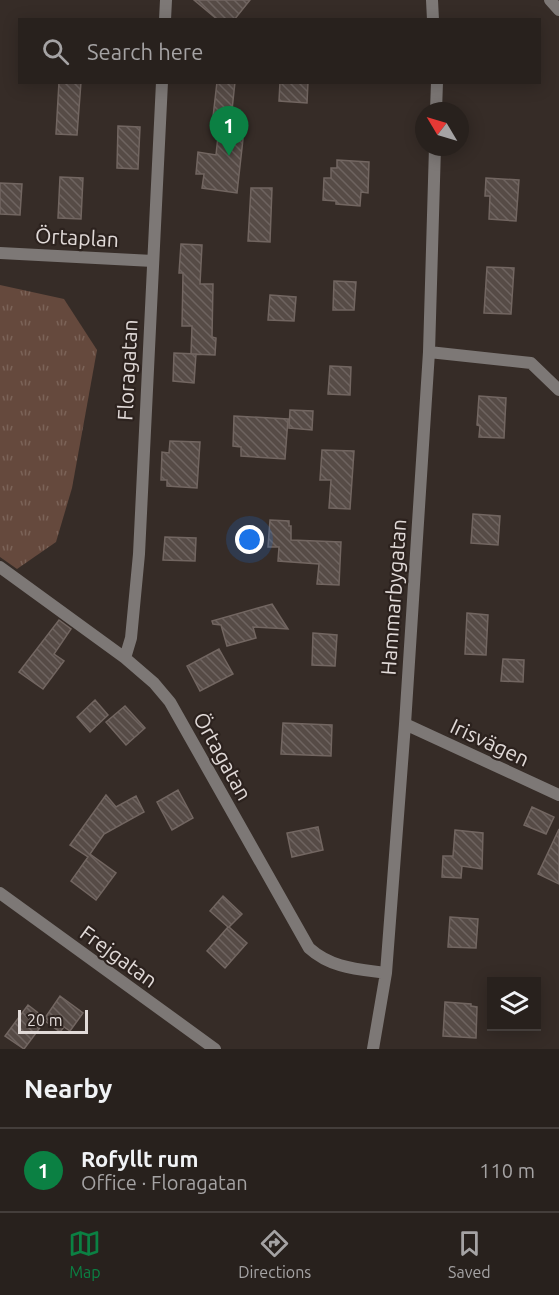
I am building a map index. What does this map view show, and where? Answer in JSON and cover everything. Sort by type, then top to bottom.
[{"type":"street","points":[[165,18],[166,0]]},
{"type":"street","points":[[432,0],[433,18]]},
{"type":"street","points":[[550,0],[559,10]]},
{"type":"street","name":"Floragatan","points":[[125,658],[131,638],[139,554],[162,84]]},
{"type":"street","points":[[436,102],[437,84]]},
{"type":"street","name":"Hammarbygatan","points":[[373,1049],[386,973],[405,724],[429,352],[435,156]]},
{"type":"street","name":"Örtaplan","points":[[0,253],[153,261]]},
{"type":"street","points":[[429,352],[531,363],[559,390]]},
{"type":"street","name":"Örtagatan","points":[[0,567],[125,658],[154,683],[170,702],[309,948],[331,964],[386,973]]},
{"type":"street","name":"Irisvägen","points":[[405,724],[559,795]]},
{"type":"street","name":"Frejgatan","points":[[0,893],[215,1049]]},
{"type":"green space","points":[[0,285],[64,299],[97,350],[72,488],[56,542],[17,569],[0,557]]},
{"type":"building","points":[[194,0],[250,0],[236,18],[216,18]]},
{"type":"building","points":[[59,84],[81,84],[77,135],[56,134]]},
{"type":"building","points":[[217,84],[235,84],[231,119],[213,117]]},
{"type":"building","points":[[280,84],[308,84],[307,103],[279,101]]},
{"type":"building","points":[[118,126],[140,127],[138,169],[117,168]]},
{"type":"building","points":[[218,136],[243,139],[237,193],[202,188],[204,174],[196,174],[198,152],[216,155]]},
{"type":"building","points":[[337,160],[369,162],[368,193],[361,192],[360,206],[336,204],[336,201],[323,200],[324,178],[331,178],[331,168],[337,168]]},
{"type":"building","points":[[60,177],[83,178],[81,219],[58,218]]},
{"type":"building","points":[[486,178],[519,180],[516,221],[489,219],[490,196],[485,196]]},
{"type":"building","points":[[0,183],[22,184],[20,215],[0,214]]},
{"type":"building","points":[[251,188],[272,188],[270,242],[248,241]]},
{"type":"building","points":[[181,244],[202,245],[200,284],[213,284],[212,337],[216,338],[215,355],[191,354],[192,326],[182,326],[183,273],[179,273]]},
{"type":"building","points":[[487,267],[514,268],[511,314],[484,313]]},
{"type":"building","points":[[334,281],[356,282],[354,310],[333,310]]},
{"type":"building","points":[[270,295],[296,297],[294,321],[268,320]]},
{"type":"building","points":[[174,353],[196,354],[194,383],[173,381]]},
{"type":"building","points":[[330,366],[351,367],[350,395],[328,394]]},
{"type":"building","points":[[479,396],[506,398],[504,438],[479,437],[480,426],[477,425]]},
{"type":"building","points":[[290,410],[313,411],[312,430],[289,428]]},
{"type":"building","points":[[234,416],[288,419],[285,459],[241,456],[241,447],[233,446]]},
{"type":"building","points":[[170,441],[200,442],[197,488],[167,486],[167,480],[161,480],[162,452],[169,453]]},
{"type":"building","points":[[322,450],[354,451],[350,509],[329,508],[331,480],[320,480]]},
{"type":"building","points":[[473,514],[500,516],[498,545],[471,543]]},
{"type":"building","points":[[270,520],[289,521],[291,540],[341,542],[339,585],[317,584],[319,564],[278,561],[279,547],[268,547]]},
{"type":"building","points":[[165,537],[196,538],[195,561],[163,560]]},
{"type":"building","points":[[272,604],[288,629],[253,627],[256,638],[227,646],[221,625],[213,624],[212,621]]},
{"type":"building","points":[[467,613],[488,615],[486,655],[465,654]]},
{"type":"building","points":[[59,620],[71,629],[54,654],[64,661],[43,689],[19,672]]},
{"type":"building","points":[[313,633],[337,635],[335,666],[312,665]]},
{"type":"building","points":[[219,649],[233,674],[200,691],[187,666]]},
{"type":"building","points":[[503,659],[524,660],[523,682],[501,681]]},
{"type":"building","points":[[95,700],[108,715],[90,732],[77,717]]},
{"type":"building","points":[[125,706],[145,728],[126,745],[106,722]]},
{"type":"building","points":[[283,723],[332,725],[331,756],[281,754]]},
{"type":"building","points":[[178,790],[193,818],[172,830],[157,802]]},
{"type":"building","points":[[106,795],[116,807],[136,796],[144,812],[104,834],[90,854],[116,873],[96,900],[71,881],[88,857],[70,845]]},
{"type":"building","points":[[532,807],[554,817],[546,834],[524,825]]},
{"type":"building","points":[[318,827],[323,850],[292,857],[287,833]]},
{"type":"building","points":[[559,829],[559,884],[538,874]]},
{"type":"building","points":[[455,830],[483,833],[482,869],[462,866],[461,878],[442,877],[443,856],[453,856]]},
{"type":"building","points":[[223,896],[242,914],[229,927],[247,943],[225,968],[207,951],[228,927],[210,911]]},
{"type":"building","points":[[450,917],[478,919],[476,948],[448,947]]},
{"type":"building","points":[[60,996],[83,1013],[70,1031],[64,1027],[60,1032],[45,1021],[24,1049],[5,1036],[28,1005],[45,1018]]},
{"type":"building","points":[[445,1002],[471,1004],[477,1007],[476,1038],[443,1036]]},
{"type":"place","name":"Rofyllt rum","points":[[229,156]]}]
